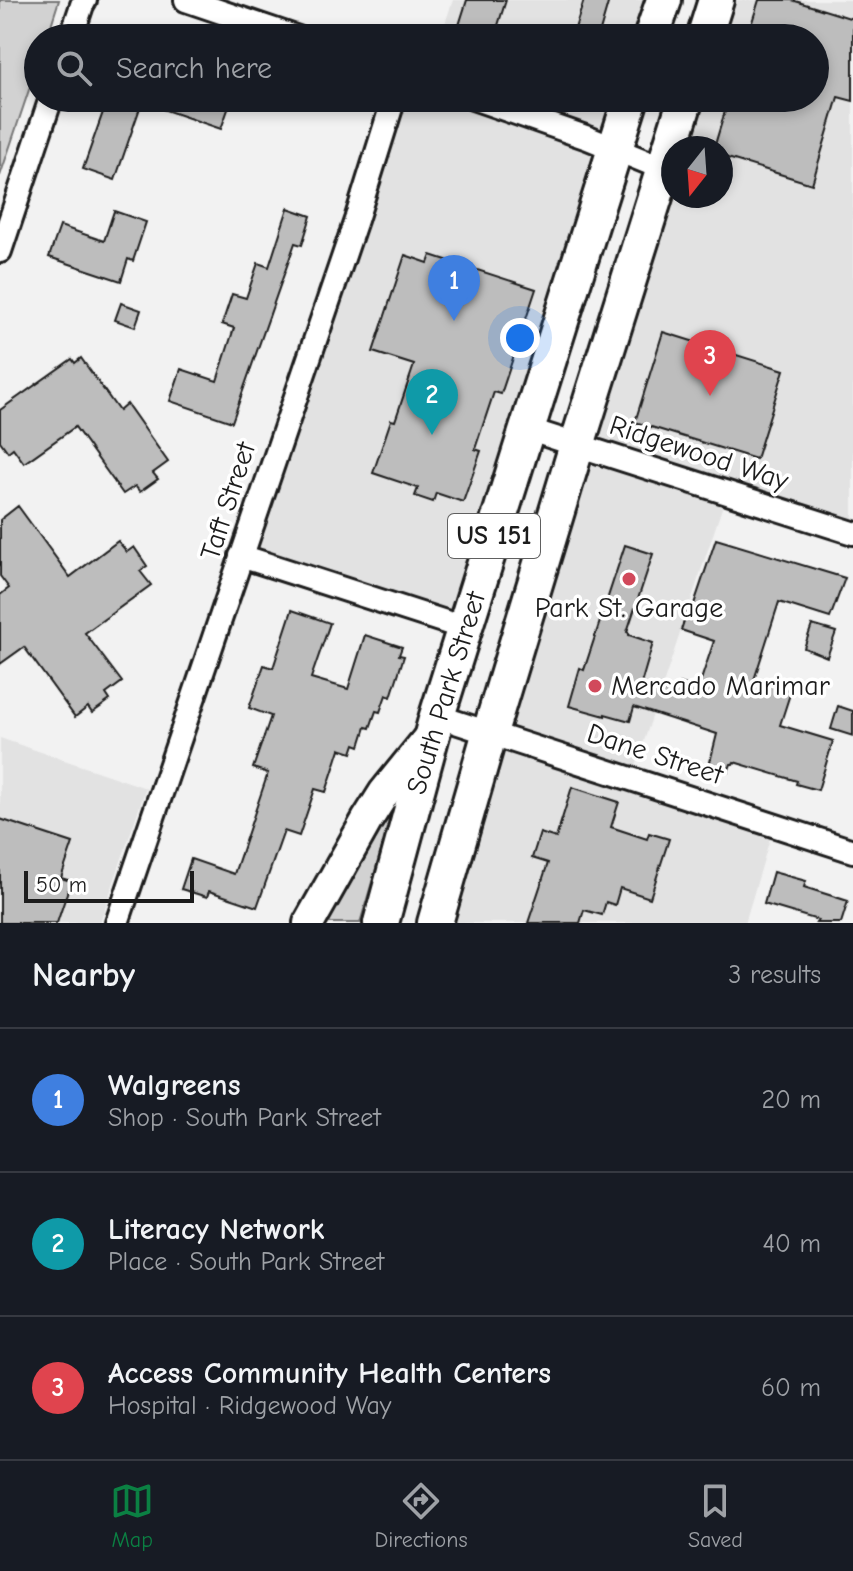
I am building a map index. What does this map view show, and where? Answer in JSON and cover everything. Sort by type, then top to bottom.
[{"type":"main road","points":[[656,24],[664,0]]},
{"type":"main road","points":[[708,24],[716,0]]},
{"type":"main road","name":"South Park Street","points":[[381,923],[464,628],[627,112]]},
{"type":"main road","name":"South Park Street","points":[[674,136],[682,112]]},
{"type":"main road","name":"South Park Street","points":[[435,923],[577,445],[661,179]]},
{"type":"street","points":[[76,24],[85,0]]},
{"type":"street","points":[[186,0],[257,24]]},
{"type":"street","points":[[0,251],[46,112]]},
{"type":"street","name":"Taft Street","points":[[117,923],[356,220],[390,112]]},
{"type":"street","points":[[513,112],[661,168]]},
{"type":"street","name":"Ridgewood Way","points":[[527,429],[853,533]]},
{"type":"street","points":[[241,556],[464,628]]},
{"type":"street","points":[[309,923],[384,793],[435,725]]},
{"type":"street","name":"Dane Street","points":[[435,725],[490,732],[853,851]]},
{"type":"shaded area","points":[[0,0],[59,0],[51,24],[24,24],[24,105],[0,176]]},
{"type":"shaded area","points":[[453,0],[664,0],[656,24],[445,24]]},
{"type":"shaded area","points":[[716,0],[853,0],[853,533],[727,493],[634,771],[774,825],[745,923],[435,923],[661,180],[661,208],[733,208],[733,136],[674,136],[682,112],[829,112],[829,24],[708,24]]},
{"type":"shaded area","points":[[389,112],[627,112],[464,628],[241,556]]},
{"type":"shaded area","points":[[0,738],[146,788],[100,923],[0,923]]},
{"type":"shaded area","points":[[384,817],[389,824],[360,923],[318,923]]},
{"type":"building","points":[[467,0],[506,0],[498,24],[459,24]]},
{"type":"building","points":[[584,0],[609,0],[602,24],[576,24]]},
{"type":"building","points":[[759,0],[792,0],[853,19],[853,101],[838,97],[812,184],[733,160],[733,136],[718,136],[725,112],[829,112],[829,24],[751,24]]},
{"type":"building","points":[[103,112],[139,112],[115,180],[83,169]]},
{"type":"building","points":[[171,112],[227,112],[221,129]]},
{"type":"building","points":[[288,208],[311,216],[302,245],[295,243],[232,422],[170,401],[181,369],[217,381],[234,328],[222,324],[232,294],[246,298],[258,263],[269,267]]},
{"type":"building","points":[[114,211],[146,222],[133,261],[128,259],[121,281],[49,257],[60,226],[104,241]]},
{"type":"building","points":[[405,255],[428,263],[431,255],[536,289],[501,394],[494,392],[475,449],[481,451],[463,502],[436,493],[433,502],[415,496],[418,488],[373,473],[414,365],[373,352]]},
{"type":"building","points":[[121,303],[141,310],[135,327],[115,320]]},
{"type":"building","points":[[663,332],[784,370],[756,459],[635,422]]},
{"type":"building","points":[[81,358],[119,411],[127,404],[168,462],[153,473],[158,479],[140,492],[135,486],[123,494],[75,427],[24,463],[13,448],[8,452],[0,441],[0,410],[72,359],[75,363]]},
{"type":"building","points":[[18,506],[70,577],[118,541],[127,552],[134,547],[147,566],[140,571],[151,585],[85,633],[122,682],[106,694],[110,700],[92,713],[88,707],[75,717],[24,647],[0,664],[0,595],[9,588],[0,576],[0,520]]},
{"type":"building","points":[[716,539],[845,578],[830,618],[779,602],[754,680],[791,691],[780,725],[833,741],[818,790],[734,762],[728,772],[709,766],[717,734],[634,707],[630,721],[569,706],[625,545],[653,554],[627,632],[653,643],[641,684],[677,695],[680,683],[698,689],[714,641],[681,630],[689,606],[693,607]]},
{"type":"building","points":[[292,610],[330,623],[311,678],[348,689],[365,635],[402,647],[399,655],[404,656],[391,697],[386,695],[370,728],[366,727],[360,746],[355,744],[352,753],[340,749],[326,792],[315,789],[299,836],[284,831],[257,907],[209,891],[207,897],[181,889],[191,859],[234,874],[268,773],[253,768],[271,716],[249,708],[264,665],[273,668]]},
{"type":"building","points":[[812,625],[836,632],[827,657],[804,648]]},
{"type":"building","points":[[838,706],[853,711],[853,736],[831,729]]},
{"type":"building","points":[[572,787],[619,802],[611,827],[647,839],[649,833],[669,839],[650,898],[620,888],[615,905],[606,902],[602,915],[584,910],[580,923],[528,923],[548,863],[532,858],[540,833],[556,838]]},
{"type":"building","points":[[0,819],[73,843],[61,878],[71,881],[57,923],[0,923]]},
{"type":"building","points":[[773,872],[806,881],[804,887],[848,901],[841,923],[816,923],[818,920],[764,904]]},
{"type":"place","name":"Walgreens","points":[[454,321]]},
{"type":"place","name":"Access Community Health Centers","points":[[710,396]]},
{"type":"place","name":"Literacy Network","points":[[432,435]]},
{"type":"place","name":"Park St. Garage","points":[[629,579]]},
{"type":"place","name":"Mercado Marimar","points":[[595,686]]}]
